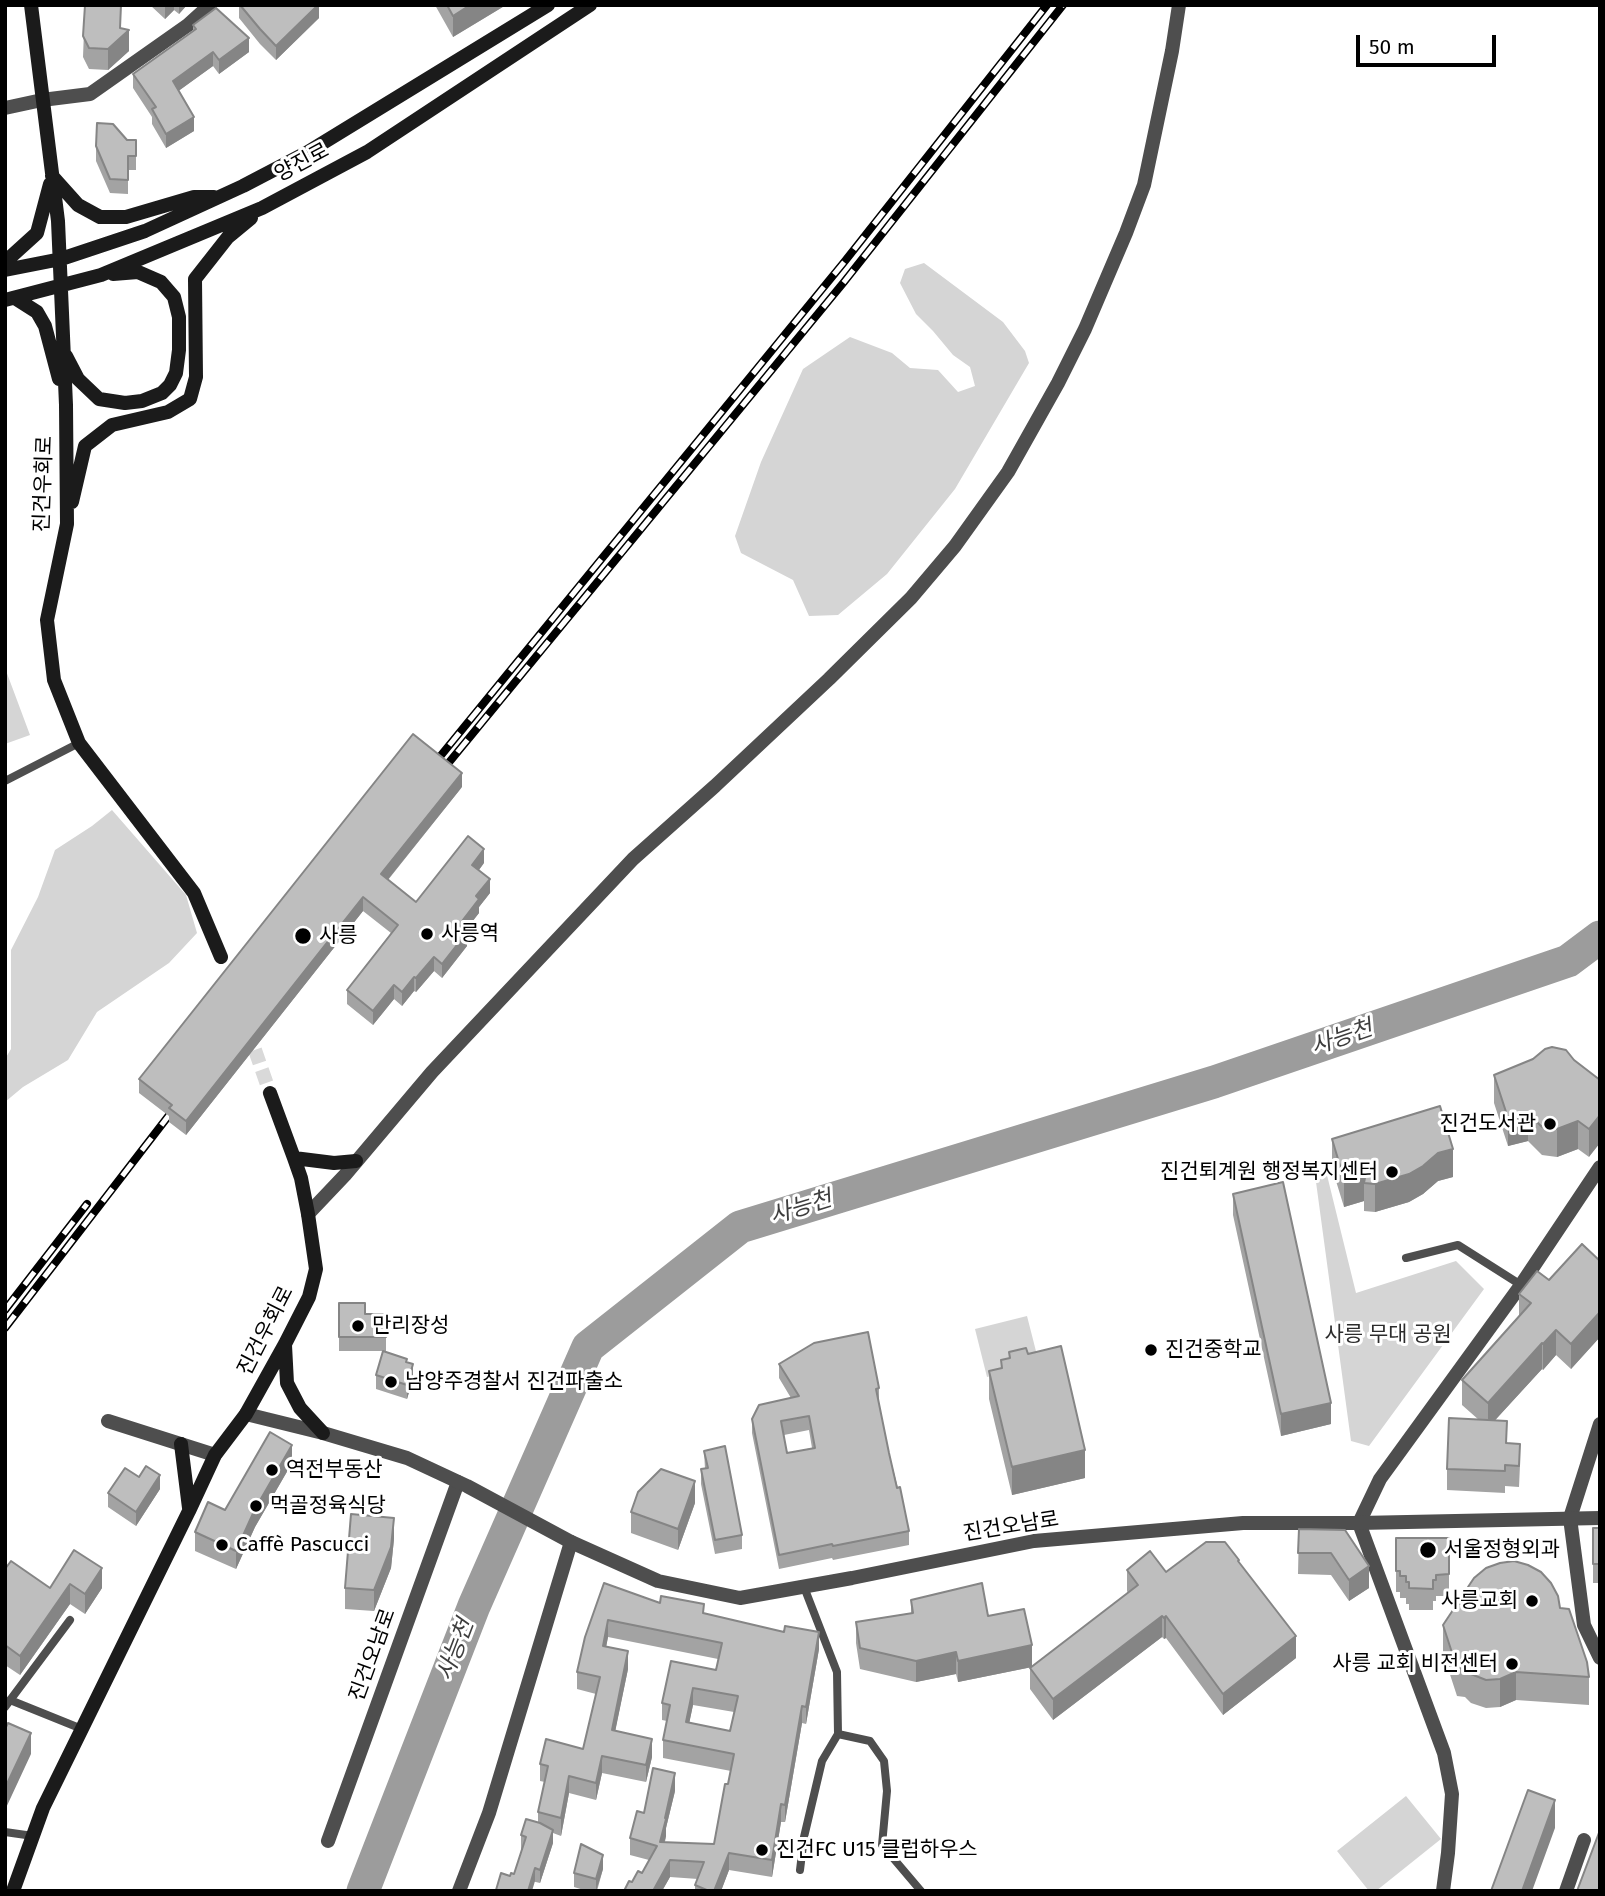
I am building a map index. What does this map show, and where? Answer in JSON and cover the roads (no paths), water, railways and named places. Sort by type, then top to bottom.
[{"type":"main road","name":"진건우회로","points":[[31,5],[58,222],[62,285],[67,524],[47,620],[54,680],[79,743],[194,893],[221,957]]},
{"type":"main road","name":"양진로","points":[[5,270],[61,259],[145,231],[219,197],[308,152],[548,5]]},
{"type":"main road","name":"양진로","points":[[10,299],[101,275],[262,208],[367,152],[590,5]]},
{"type":"main road","points":[[52,176],[78,205],[100,217],[126,217],[194,197],[219,197]]},
{"type":"main road","points":[[5,262],[37,233],[52,176]]},
{"type":"main road","points":[[67,524],[85,446],[112,425],[168,412],[190,399],[196,377],[195,279],[228,237],[262,208]]},
{"type":"main road","points":[[64,352],[78,379],[99,400],[125,403],[142,401],[162,393],[176,373],[179,317],[174,298],[161,282],[138,272],[101,275]]},
{"type":"main road","points":[[10,299],[37,313],[46,326],[66,405]]},
{"type":"main road","name":"진건우회로","points":[[13,1891],[43,1808],[215,1455],[246,1414],[309,1297],[316,1269],[308,1214],[295,1158],[270,1093]]},
{"type":"main road","points":[[295,1158],[334,1163],[356,1161]]},
{"type":"main road","points":[[285,1344],[287,1383],[300,1408],[323,1433]]},
{"type":"main road","points":[[181,1444],[190,1511]]},
{"type":"street","points":[[5,108],[90,94],[188,25],[210,5]]},
{"type":"street","points":[[308,1214],[432,1072],[633,859],[786,720],[911,598],[955,546],[1008,472],[1058,383],[1126,233],[1144,186],[1179,5]]},
{"type":"street","points":[[1443,1891],[1452,1794],[1444,1753],[1359,1523],[1380,1479],[1521,1285],[1600,1167]]},
{"type":"street","name":"진건오남로","points":[[246,1414],[407,1458],[571,1542],[658,1581],[740,1598],[1034,1541],[1244,1523],[1600,1518]]},
{"type":"street","points":[[108,1421],[215,1455]]},
{"type":"street","points":[[1600,1424],[1570,1518],[1584,1625],[1600,1658]]},
{"type":"street","name":"진건오남로","points":[[328,1841],[462,1484]]},
{"type":"street","points":[[459,1891],[489,1813],[571,1542]]},
{"type":"street","points":[[1566,1891],[1584,1840]]},
{"type":"lane","points":[[5,781],[79,743]]},
{"type":"lane","points":[[1406,1258],[1458,1245],[1521,1285]]},
{"type":"lane","points":[[800,1870],[804,1837],[822,1761],[838,1734],[837,1672],[804,1587]]},
{"type":"lane","points":[[70,1620],[8,1704],[82,1729]]},
{"type":"lane","points":[[838,1734],[870,1741],[884,1761],[887,1791],[882,1844],[921,1891]]},
{"type":"lane","points":[[5,1832],[33,1836]]},
{"type":"waterway","name":"사능천","points":[[363,1891],[474,1606],[588,1347],[740,1227],[1214,1082],[1568,961],[1600,937]]},
{"type":"tunnel","points":[[248,1030],[270,1093]]},
{"type":"railway","points":[[429,770],[845,261],[1047,5]]},
{"type":"railway","points":[[437,777],[844,282],[1063,5]]},
{"type":"railway","points":[[5,1328],[180,1101]]},
{"type":"railway","points":[[5,1310],[87,1204]]},
{"type":"place","name":"사릉역","points":[[427,934]]},
{"type":"place","name":"사릉","points":[[303,936]]},
{"type":"place","name":"진건도서관","points":[[1550,1124]]},
{"type":"place","name":"진건퇴계원 행정복지센터","points":[[1392,1172]]},
{"type":"place","name":"만리장성","points":[[358,1326]]},
{"type":"place","name":"진건중학교","points":[[1151,1350]]},
{"type":"place","name":"남양주경찰서 진건파출소","points":[[391,1382]]},
{"type":"place","name":"역전부동산","points":[[272,1470]]},
{"type":"place","name":"먹골정육식당","points":[[256,1506]]},
{"type":"place","name":"Caffè Pascucci","points":[[222,1545]]},
{"type":"place","name":"서울정형외과","points":[[1428,1550]]},
{"type":"place","name":"사릉교회","points":[[1532,1601]]},
{"type":"place","name":"사릉 교회 비전센터","points":[[1512,1664]]},
{"type":"place","name":"진건FC U15 클럽하우스","points":[[762,1850]]},
{"type":"park label","name":"사릉 무대 공원","points":[[1388,1335]]}]
